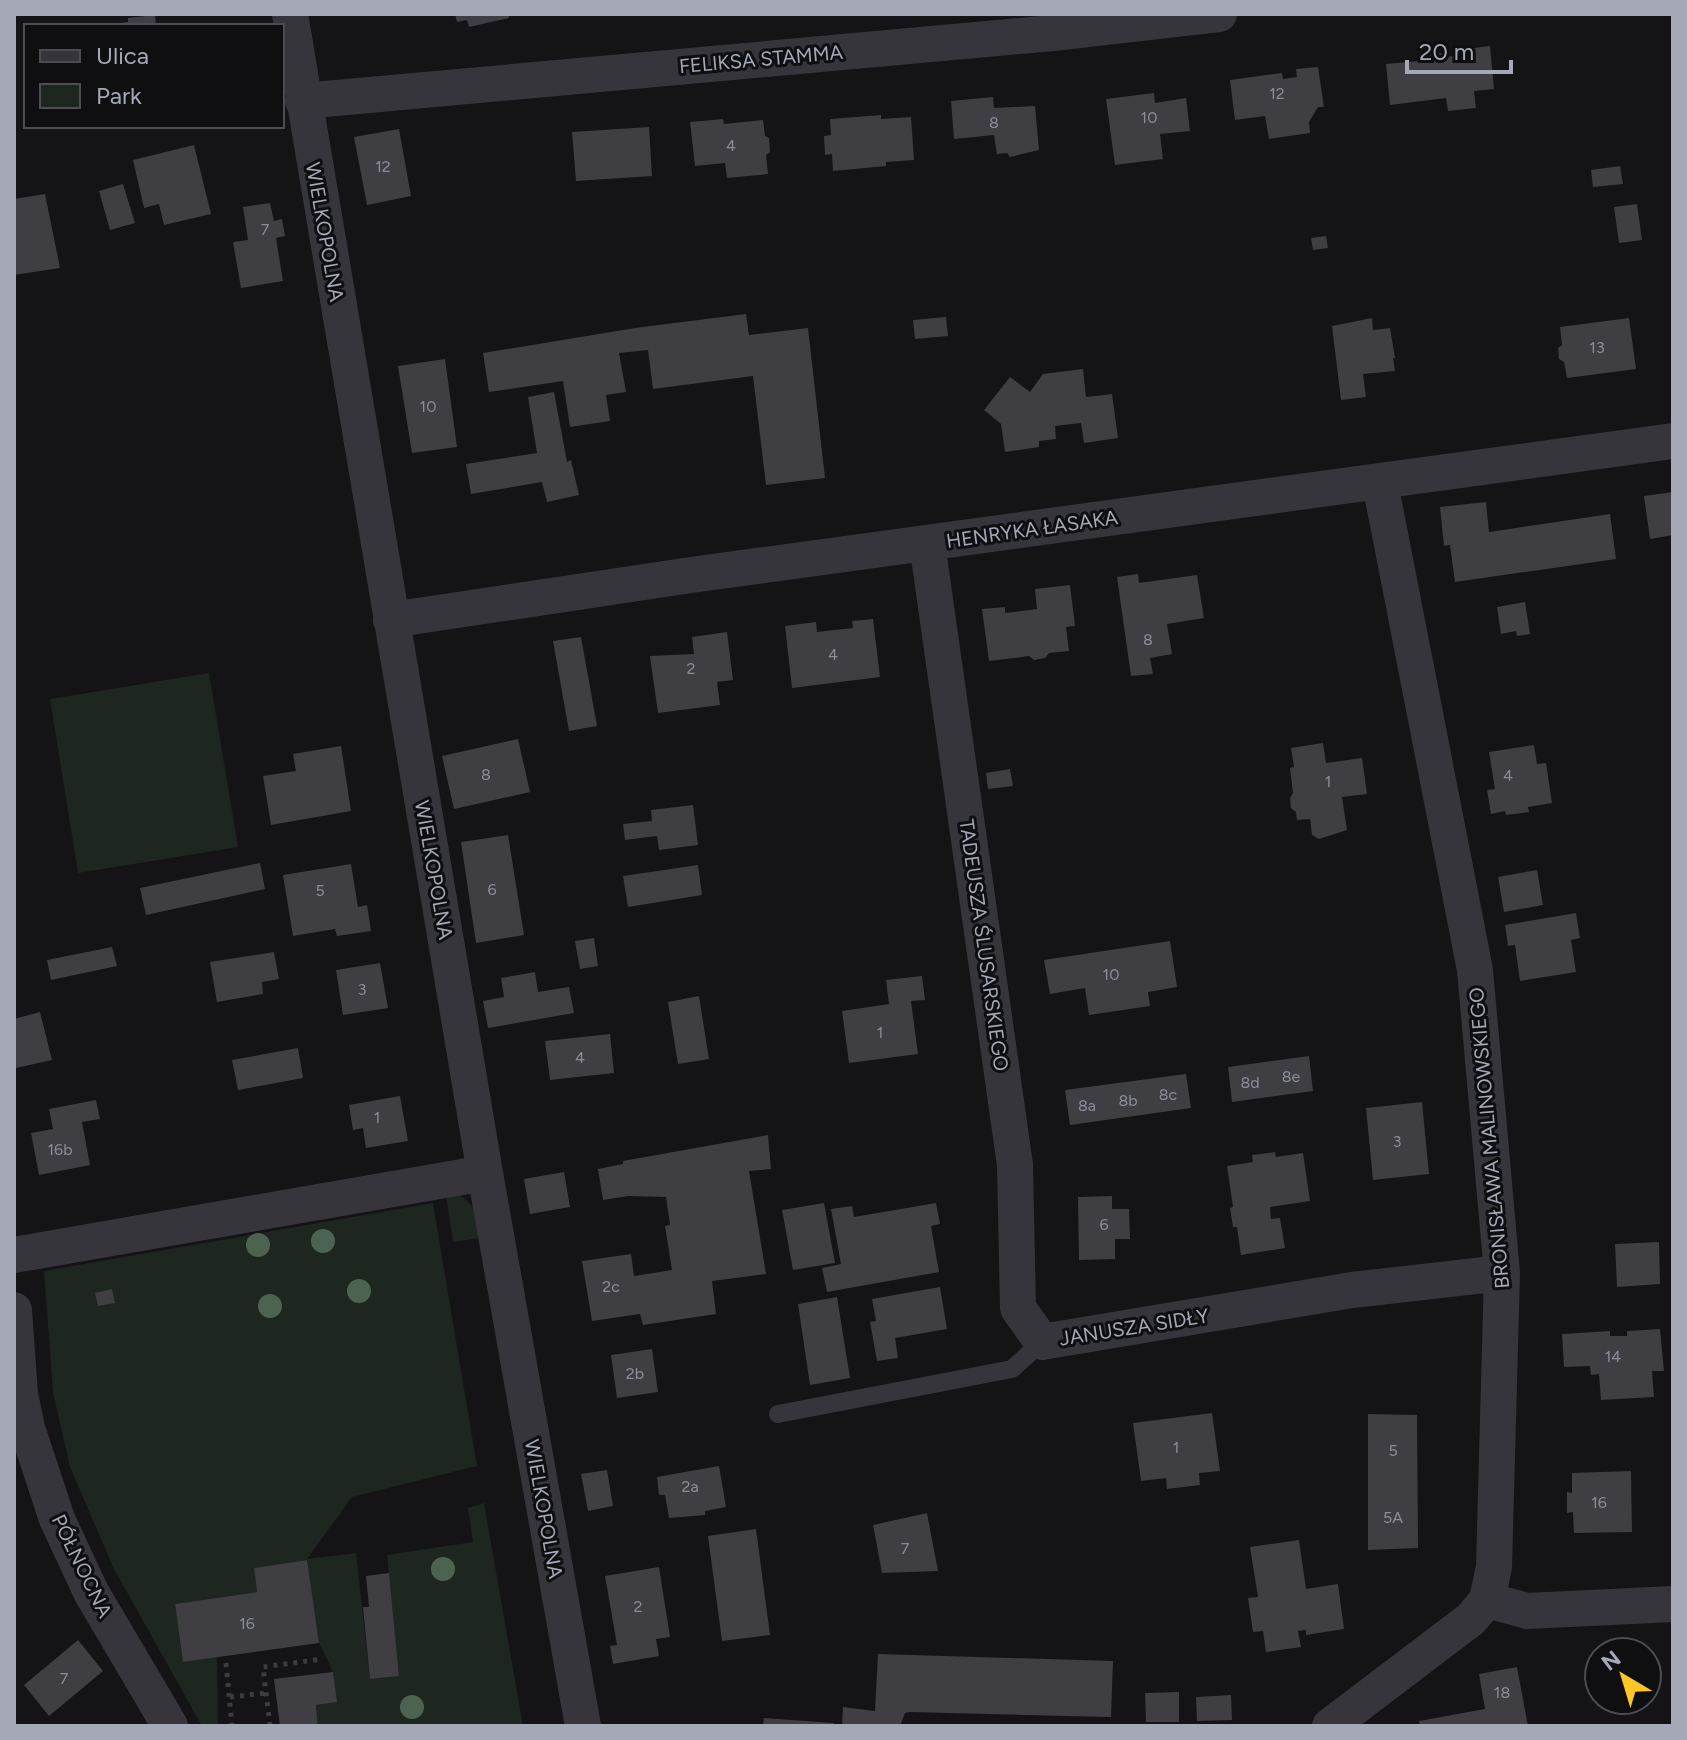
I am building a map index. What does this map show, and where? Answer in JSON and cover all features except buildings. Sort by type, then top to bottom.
[{"type":"street","name":"WIELKOPOLNA","points":[[290,14],[485,1173],[583,1726]]},
{"type":"street","name":"FELIKSA STAMMA","points":[[303,101],[1053,33],[1219,14]]},
{"type":"street","name":"HENRYKA ŁASAKA","points":[[391,620],[1673,441]]},
{"type":"street","name":"BRONISŁAWA MALINOWSKIEGO","points":[[1380,483],[1475,970],[1502,1273],[1494,1567],[1487,1600]]},
{"type":"street","name":"TADEUSZA ŚLUSARSKIEGO","points":[[927,543],[1015,1165],[1018,1308],[1042,1342]]},
{"type":"street","points":[[14,1255],[485,1173]]},
{"type":"street","name":"JANUSZA SIDŁY","points":[[1042,1342],[1352,1290],[1502,1273]]},
{"type":"street","name":"PÓŁNOCNA","points":[[14,1310],[17,1394],[57,1519],[91,1592],[170,1726]]},
{"type":"street","points":[[1330,1726],[1471,1619],[1487,1600],[1527,1611],[1673,1604]]},
{"type":"lane","name":"JANUSZA SIDŁY","points":[[778,1414],[1012,1369],[1042,1342]]},
{"type":"path","points":[[270,1726],[263,1667],[323,1659]]},
{"type":"path","points":[[226,1663],[232,1726]]},
{"type":"path","points":[[230,1697],[266,1693]]},
{"type":"green space","points":[[209,673],[238,847],[78,873],[50,699]]},
{"type":"green space","points":[[455,1194],[471,1206],[479,1238],[453,1242],[446,1195]]},
{"type":"green space","points":[[433,1203],[477,1466],[352,1497],[307,1559],[356,1553],[370,1679],[399,1676],[387,1555],[473,1542],[468,1508],[484,1503],[523,1726],[318,1726],[316,1705],[336,1702],[333,1672],[319,1643],[306,1560],[254,1568],[257,1592],[175,1604],[183,1662],[217,1657],[218,1726],[202,1726],[114,1569],[70,1467],[53,1392],[44,1271]]}]
